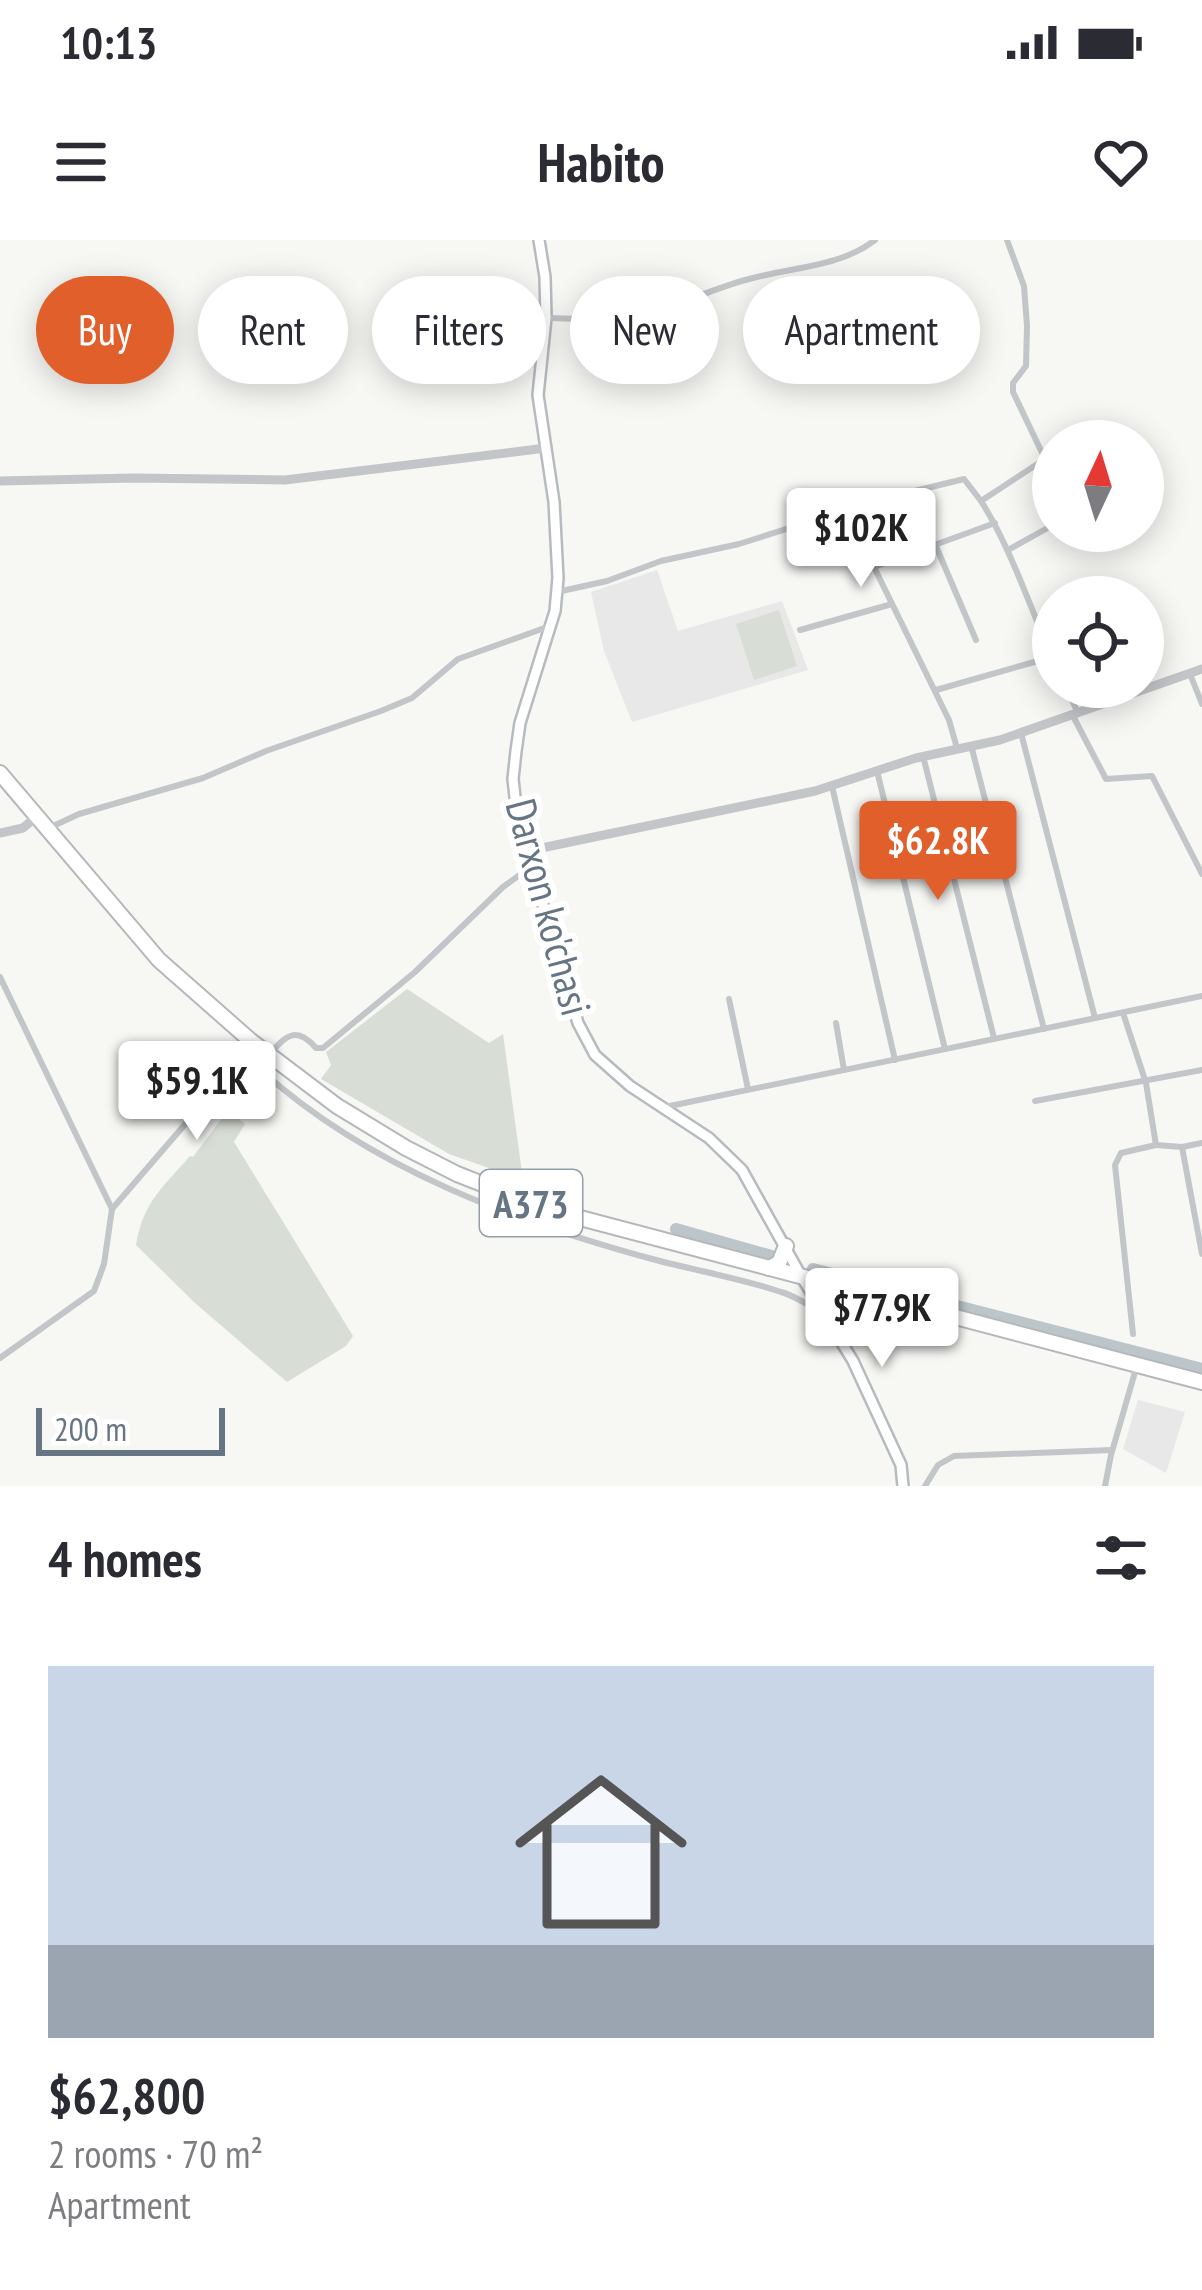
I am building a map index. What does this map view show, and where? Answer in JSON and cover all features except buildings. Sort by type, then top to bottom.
[{"type":"highway","name":"A373","points":[[0,773],[168,969],[262,1060],[406,1148],[546,1209],[716,1264],[769,1268],[837,1295],[1202,1386]]},
{"type":"highway","name":"A373","points":[[0,786],[157,968],[243,1047],[318,1103],[409,1160],[496,1199],[616,1242],[804,1282],[1202,1386]]},
{"type":"highway","points":[[769,1268],[779,1263],[786,1246]]},
{"type":"highway","points":[[822,1310],[837,1295]]},
{"type":"main road","name":"Darxon ko'chasi","points":[[538,240],[545,276]]},
{"type":"main road","name":"Darxon ko'chasi","points":[[539,384],[554,502],[557,592],[520,723],[513,778],[527,851],[578,1023],[595,1055],[630,1085],[709,1138],[742,1170],[853,1361],[901,1465],[903,1486]]},
{"type":"street","points":[[546,318],[627,318],[681,304],[742,280],[838,260],[874,240]]},
{"type":"street","points":[[981,501],[1045,459],[1013,392],[1013,382],[1027,366],[1027,326],[1024,286],[1007,240]]},
{"type":"street","points":[[0,481],[285,480],[546,448]]},
{"type":"street","points":[[557,592],[964,479],[995,523],[1032,608]]},
{"type":"street","points":[[957,748],[936,691],[874,567],[995,523]]},
{"type":"street","points":[[1008,550],[1032,537]]},
{"type":"street","points":[[934,542],[976,640]]},
{"type":"street","points":[[800,631],[892,604]]},
{"type":"street","points":[[48,829],[79,814],[202,778],[381,711],[412,698],[458,659],[550,626]]},
{"type":"street","points":[[936,691],[1032,664]]},
{"type":"street","points":[[527,851],[832,786],[923,757],[1000,740],[1202,670]]},
{"type":"street","points":[[1190,674],[1202,704]]},
{"type":"street","points":[[1074,708],[1106,779],[1152,776],[1202,874]]},
{"type":"street","points":[[1021,733],[1095,1018]]},
{"type":"street","points":[[970,745],[1044,1029]]},
{"type":"street","points":[[923,757],[995,1039]]},
{"type":"street","points":[[877,771],[945,1049]]},
{"type":"street","points":[[832,786],[895,1060]]},
{"type":"street","points":[[0,833],[30,822]]},
{"type":"street","points":[[262,1060],[289,1035],[323,1048],[532,866]]},
{"type":"street","points":[[0,976],[112,1209]]},
{"type":"street","points":[[665,1107],[1202,996]]},
{"type":"street","points":[[729,999],[748,1090]]},
{"type":"street","points":[[1123,1013],[1146,1083],[1156,1145]]},
{"type":"street","points":[[836,1023],[844,1070]]},
{"type":"street","points":[[0,1358],[94,1291],[104,1264],[112,1209],[193,1115],[243,1047]]},
{"type":"street","points":[[1035,1102],[1202,1070]]},
{"type":"street","points":[[1133,1334],[1115,1165],[1121,1154],[1156,1145],[1202,1143]]},
{"type":"street","points":[[1182,1147],[1202,1254]]},
{"type":"street","points":[[716,1264],[822,1310]]},
{"type":"street","points":[[1105,1486],[1135,1372]]},
{"type":"street","points":[[925,1486],[938,1465],[954,1456],[1112,1450]]},
{"type":"shaded area","points":[[657,570],[678,631],[782,601],[808,670],[632,722],[604,651],[591,592]]},
{"type":"shaded area","points":[[779,610],[797,666],[754,680],[736,624]]},
{"type":"shaded area","points":[[407,989],[489,1043],[503,1034],[523,1180],[449,1154],[321,1079],[331,1065],[326,1052]]},
{"type":"shaded area","points":[[228,1110],[245,1124],[234,1142],[353,1336],[346,1346],[287,1382],[136,1245],[156,1196]]},
{"type":"shaded area","points":[[1138,1400],[1185,1412],[1166,1473],[1123,1449]]},
{"type":"waterway","points":[[676,1229],[775,1257]]},
{"type":"waterway","points":[[813,1269],[1202,1369]]}]
